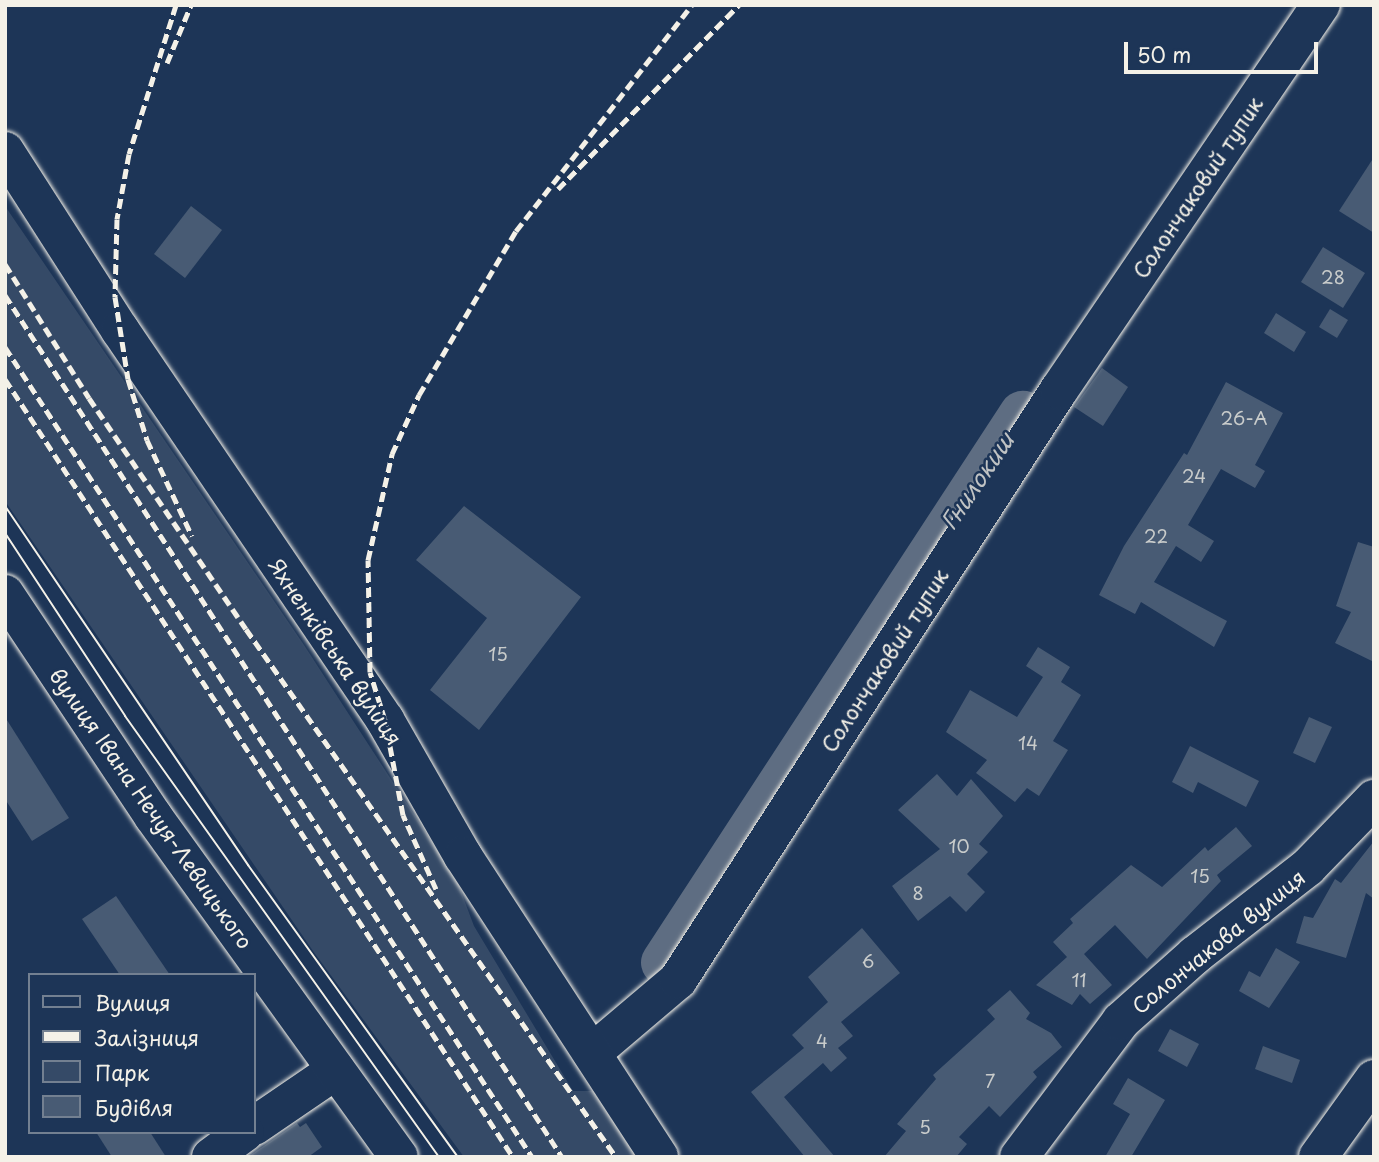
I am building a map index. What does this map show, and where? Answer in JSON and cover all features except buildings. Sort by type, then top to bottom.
[{"type":"main road","name":"Солончаковий тупик","points":[[592,1053],[678,979],[1059,390],[1321,5]]},
{"type":"main road","name":"Яхненківська вулиця","points":[[5,151],[120,330],[385,720],[463,856],[659,1157]]},
{"type":"main road","name":"вулиця Івана Нечуя-Левицького","points":[[5,594],[153,816],[398,1157]]},
{"type":"main road","name":"Солончакова вулиця","points":[[1019,1157],[1121,1021],[1195,955],[1308,867],[1374,799]]},
{"type":"main road","points":[[256,1125],[336,1070]]},
{"type":"main road","points":[[1318,1157],[1374,1079]]},
{"type":"main road","points":[[211,1157],[242,1134]]},
{"type":"green space","points":[[5,206],[304,645],[457,881],[474,926],[573,1091],[598,1091],[642,1157],[464,1157],[313,951],[5,501]]},
{"type":"waterway","name":"Гнилокиш","points":[[664,962],[1022,414]]},
{"type":"tram line","points":[[5,506],[248,865],[458,1157]]},
{"type":"tram line","points":[[5,533],[125,716],[439,1157]]},
{"type":"railway","points":[[176,5],[129,154],[117,219],[115,297],[128,379],[147,440],[192,536]]},
{"type":"railway","points":[[167,63],[191,5]]},
{"type":"railway","points":[[436,889],[403,815],[385,720],[370,672],[368,560],[392,454],[419,395],[516,231],[692,5]]},
{"type":"railway","points":[[558,189],[739,5]]},
{"type":"railway","points":[[5,264],[89,398],[246,629],[616,1157]]},
{"type":"railway","points":[[5,295],[562,1157]]},
{"type":"railway","points":[[5,347],[532,1157]]},
{"type":"railway","points":[[5,379],[513,1157]]}]
